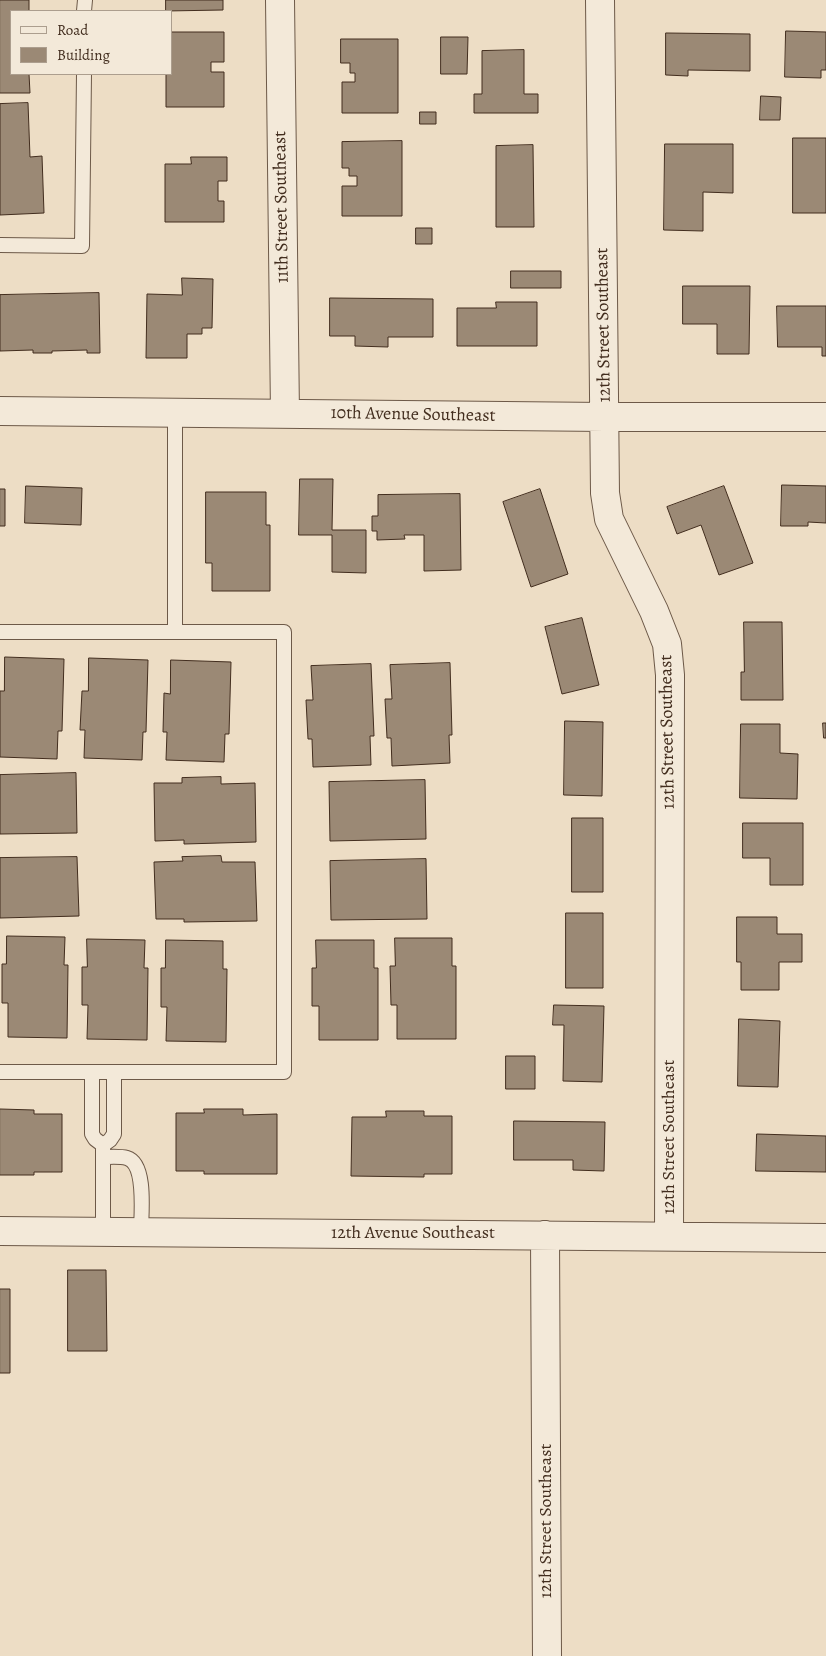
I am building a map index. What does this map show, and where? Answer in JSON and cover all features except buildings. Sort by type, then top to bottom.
[{"type":"street","name":"11th Street Southeast","points":[[280,0],[285,414]]},
{"type":"street","name":"12th Street Southeast","points":[[600,0],[605,493],[610,519],[654,611],[666,644],[670,675],[669,1236]]},
{"type":"street","name":"10th Avenue Southeast","points":[[0,411],[605,417],[826,417]]},
{"type":"street","name":"12th Avenue Southeast","points":[[0,1231],[826,1238]]},
{"type":"street","name":"12th Street Southeast","points":[[545,1235],[547,1656]]},
{"type":"lane","points":[[0,245],[82,246],[84,75]]},
{"type":"lane","points":[[175,413],[175,632]]},
{"type":"lane","points":[[0,632],[284,632],[284,1072],[0,1072]]},
{"type":"lane","points":[[92,1072],[92,1134],[103,1151],[126,1157],[132,1160],[136,1166],[141,1185],[141,1232]]},
{"type":"lane","points":[[103,1232],[103,1151],[114,1134],[114,1072]]}]
